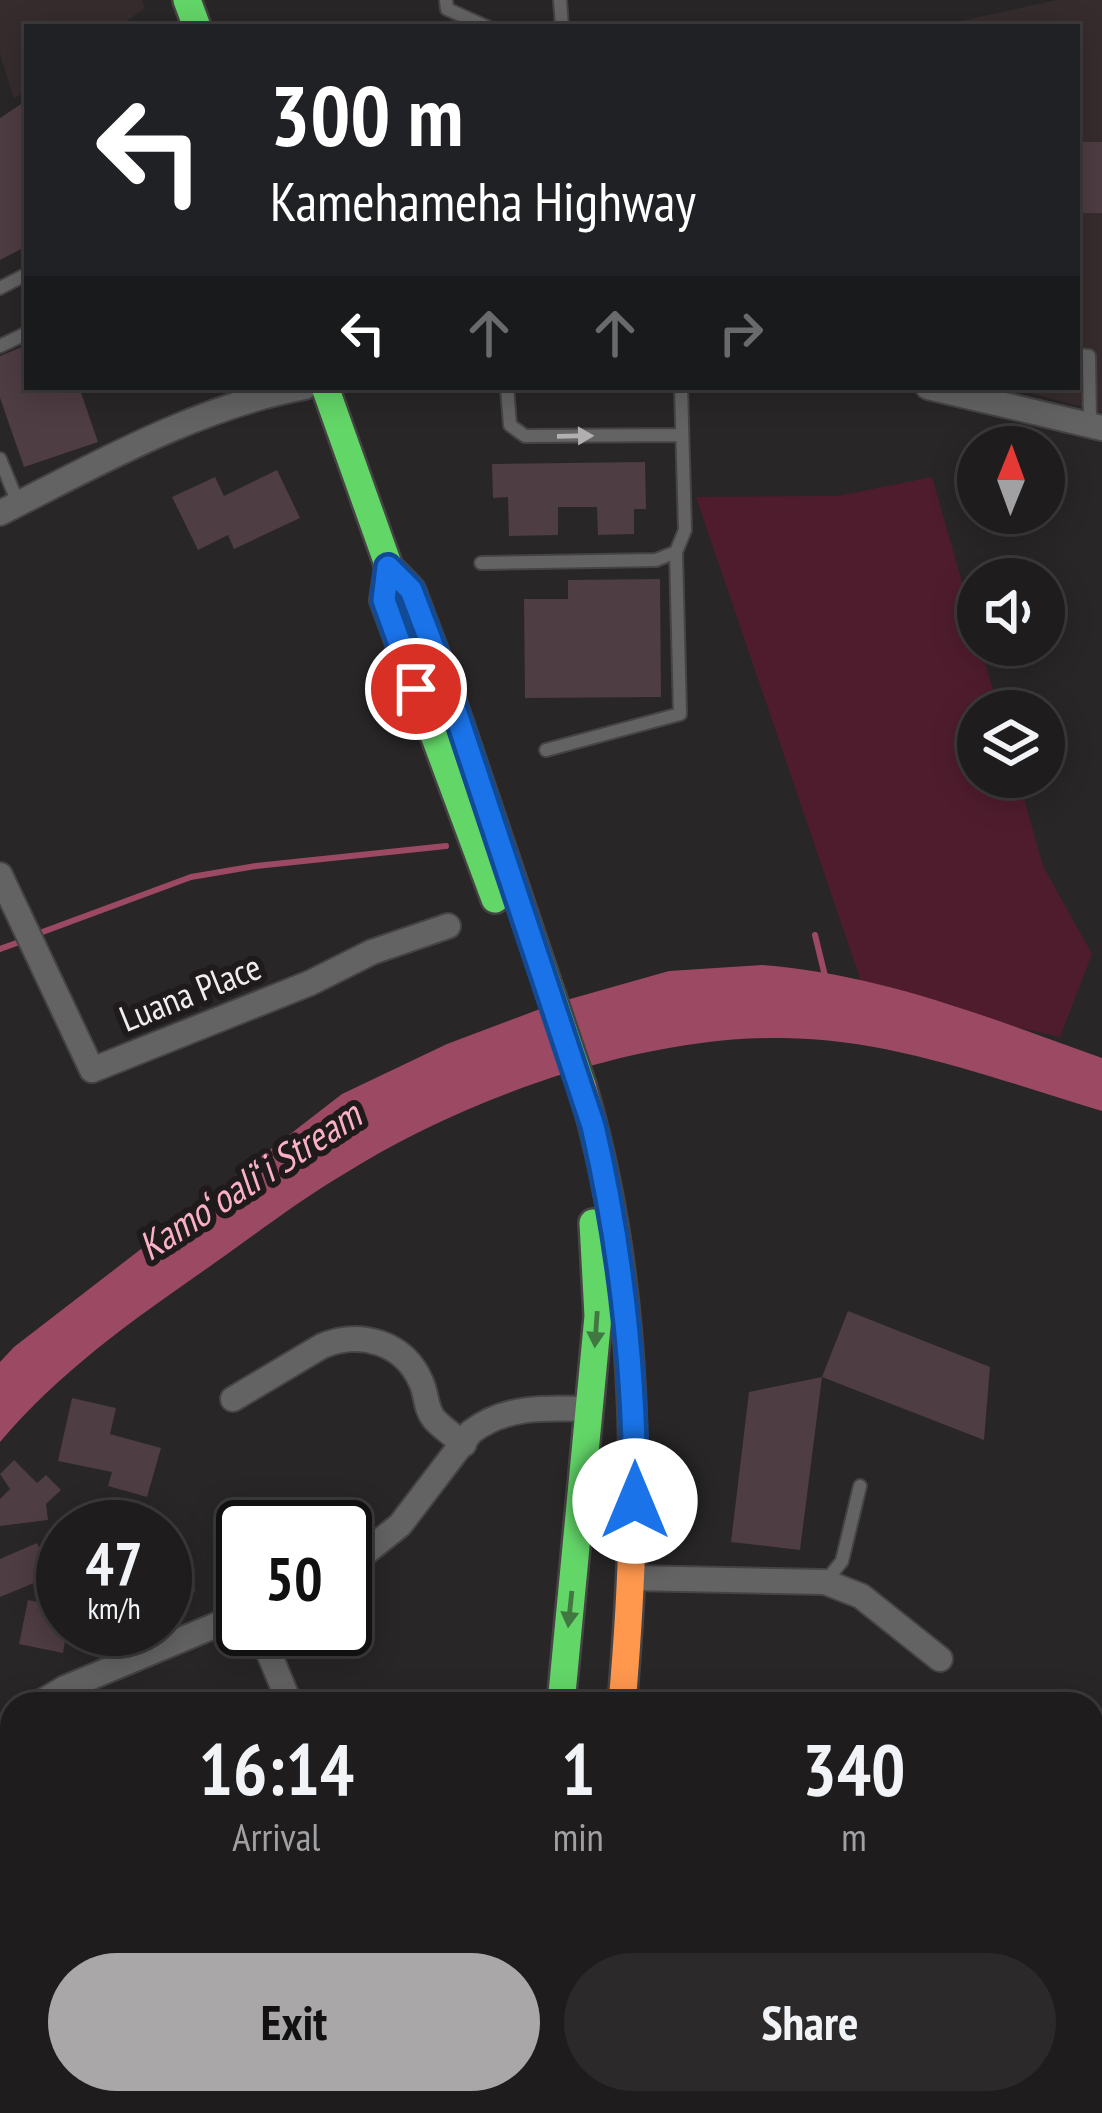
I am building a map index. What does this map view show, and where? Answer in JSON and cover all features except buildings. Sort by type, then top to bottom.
[{"type":"main road","points":[[326,390],[388,567],[411,590],[435,653],[619,1253],[634,1420],[633,1578],[623,1692]]},
{"type":"main road","points":[[562,1692],[598,1316],[596,1246],[572,1091]]},
{"type":"main road","points":[[590,1408],[634,1420]]},
{"type":"street","points":[[9,509],[155,436],[288,390]]},
{"type":"street","points":[[941,390],[1096,426]]},
{"type":"street","name":"Luana Place","points":[[0,875],[92,1070],[372,952],[448,926]]},
{"type":"street","points":[[233,1399],[335,1340],[365,1339],[391,1348],[411,1365],[434,1418],[464,1444]]},
{"type":"street","points":[[372,1548],[400,1526],[470,1432],[502,1414],[590,1408]]},
{"type":"street","points":[[633,1578],[825,1582],[861,1596],[940,1659]]},
{"type":"street","points":[[64,1692],[142,1656]]},
{"type":"street","points":[[270,1656],[285,1692]]},
{"type":"lane","points":[[446,0],[447,9],[480,24]]},
{"type":"lane","points":[[1080,355],[1089,356],[1096,426]]},
{"type":"lane","points":[[507,390],[510,425],[525,436],[682,434]]},
{"type":"lane","points":[[546,750],[680,714],[676,552],[685,530],[681,390]]},
{"type":"lane","points":[[0,459],[9,509]]},
{"type":"lane","points":[[481,563],[656,560],[676,552]]},
{"type":"lane","points":[[825,1582],[842,1562],[860,1486]]},
{"type":"shaded area","points":[[0,0],[142,0],[145,8],[122,24],[24,24],[24,92],[14,99],[0,54]]},
{"type":"shaded area","points":[[1057,0],[1102,0],[1102,412],[1018,390],[1080,390],[1080,24],[948,24]]},
{"type":"shaded area","points":[[932,477],[957,564],[957,666],[986,666],[993,690],[957,690],[957,798],[1024,798],[1043,866],[1092,954],[1060,1037],[865,993],[696,497],[838,496]]},
{"type":"water","name":"Kamoʻoaliʻi Stream","points":[[762,965],[892,988],[1102,1058],[1102,1111],[945,1063],[824,1040],[728,1040],[613,1060],[555,1077],[443,1120],[309,1196],[98,1348],[0,1442],[0,1362],[14,1347],[342,1094],[447,1044],[556,1003],[669,971]]},
{"type":"waterway","points":[[37,934],[191,877],[446,846]]},
{"type":"waterway","points":[[815,935],[825,976]]},
{"type":"waterway","points":[[0,949],[25,940]]},
{"type":"traffic: fast","points":[[187,0],[196,24]]},
{"type":"traffic: fast","points":[[326,390],[389,567],[411,590],[443,675],[582,1086]]},
{"type":"traffic: fast","points":[[389,567],[384,600],[495,899]]},
{"type":"traffic: fast","points":[[562,1692],[598,1316],[593,1223]]},
{"type":"traffic: slow","points":[[582,1086],[602,1162],[626,1316],[633,1471],[623,1692]]},
{"type":"route","points":[[416,689],[384,600],[388,567],[411,590],[443,674],[584,1091],[608,1192],[627,1315],[635,1501]]}]
